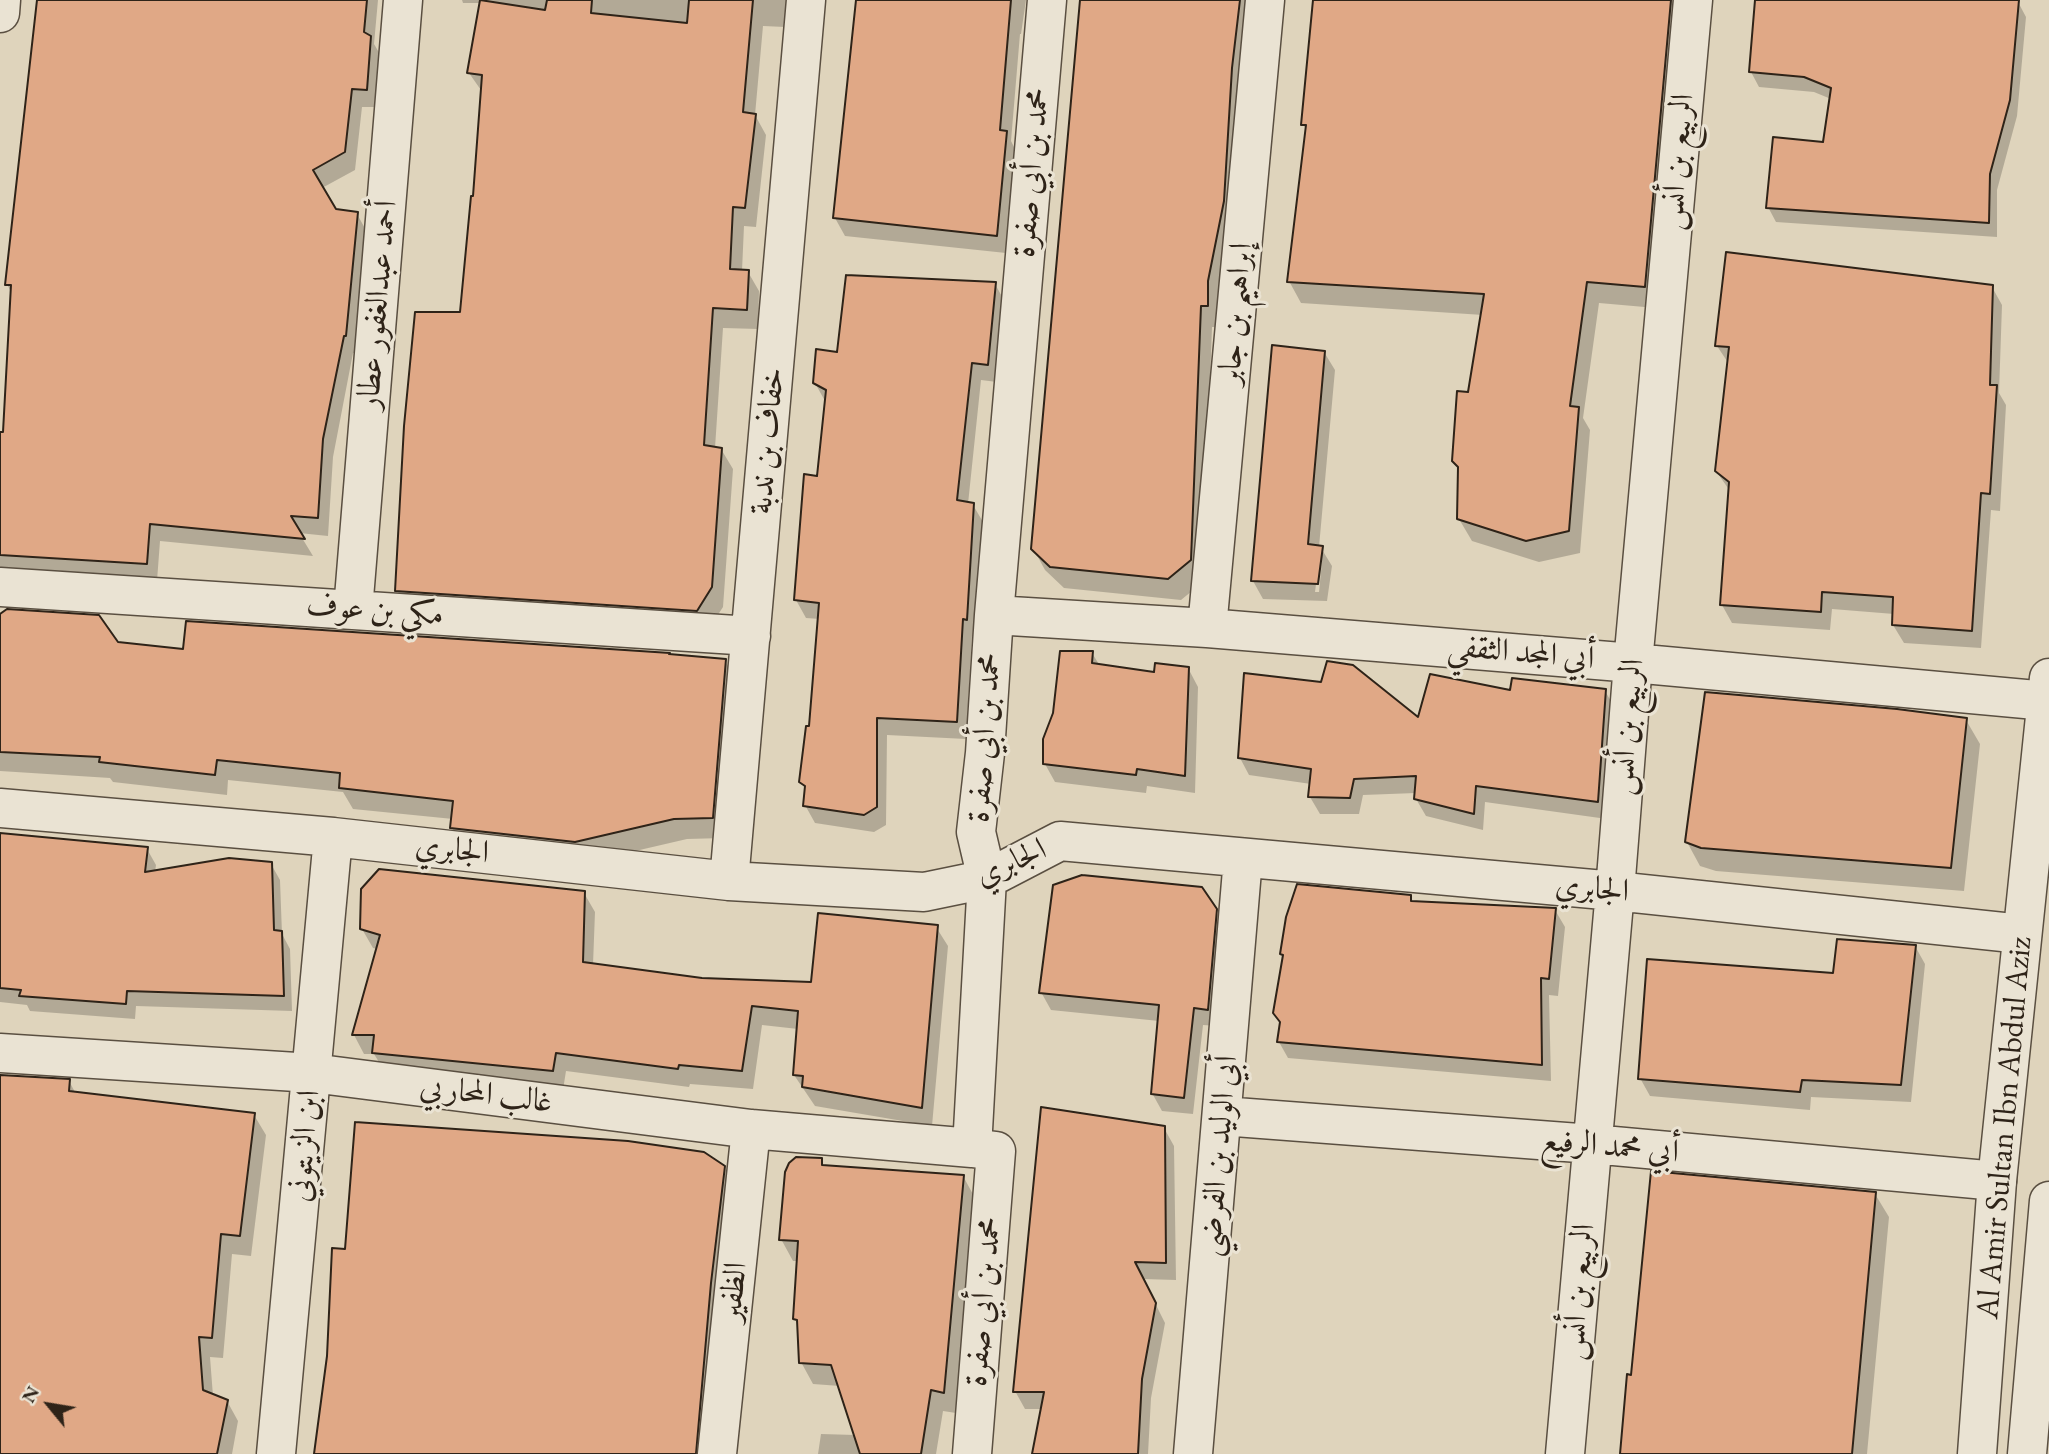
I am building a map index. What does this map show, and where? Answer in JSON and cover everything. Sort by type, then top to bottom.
[{"type":"street","points":[[0,13],[1,0]]},
{"type":"street","name":"أحمد عبدالغفور عطار","points":[[353,610],[403,0]]},
{"type":"street","name":"خفاف بن ندبة","points":[[729,881],[806,0]]},
{"type":"street","name":"محمد بن أبي صفرة","points":[[972,1454],[996,1151],[972,1148],[987,879],[976,832],[985,753],[994,615],[1047,0]]},
{"type":"street","name":"إبراهيم بن جابر","points":[[1207,628],[1265,0]]},
{"type":"street","name":"الربيع بن أنس","points":[[1565,1454],[1693,0]]},
{"type":"street","name":"مكي بن عوف","points":[[0,587],[751,636]]},
{"type":"street","name":"أبي المجد الثقفي","points":[[994,615],[1207,628],[1633,663],[2048,690]]},
{"type":"street","name":"Al Amir Sultan Ibn Abdul Aziz","points":[[1977,1454],[1997,1181],[2048,690]]},
{"type":"street","name":"الجابري","points":[[0,808],[333,837],[729,881],[924,892],[987,879],[1060,841],[1615,891],[2022,934]]},
{"type":"street","name":"ابن الزيتوني","points":[[276,1454],[333,837]]},
{"type":"street","name":"أبي الوليد بن الفرضي","points":[[1194,1454],[1243,858]]},
{"type":"street","name":"غالب المحاربي","points":[[0,1053],[312,1073],[751,1129],[972,1148]]},
{"type":"street","name":"أبي محمد الرفيع","points":[[1223,1116],[1592,1144],[1997,1181]]},
{"type":"street","name":"الظفير","points":[[717,1454],[751,1129]]},
{"type":"street","name":"Al Amir Sultan Ibn Abdul Aziz","points":[[2027,1454],[2049,1201]]},
{"type":"building","points":[[37,0],[367,0],[364,32],[371,36],[367,90],[352,89],[345,152],[313,170],[336,209],[358,212],[346,336],[323,439],[318,518],[291,516],[305,539],[150,524],[147,564],[0,555],[0,432],[3,432],[11,285],[5,285]]},
{"type":"building","points":[[480,0],[545,10],[547,0],[592,0],[591,13],[687,23],[689,0],[753,0],[743,112],[756,114],[745,208],[733,207],[730,269],[749,270],[747,310],[713,308],[704,445],[722,448],[712,587],[697,611],[395,591],[404,426],[415,312],[460,312],[473,196],[482,75],[467,73]]},
{"type":"building","points":[[856,0],[1011,0],[1000,130],[1007,131],[997,236],[833,218]]},
{"type":"building","points":[[1080,0],[1240,0],[1232,68],[1224,201],[1208,281],[1208,306],[1201,306],[1191,560],[1168,579],[1050,567],[1031,549]]},
{"type":"building","points":[[1313,0],[1671,0],[1645,287],[1587,282],[1570,406],[1579,407],[1569,531],[1526,541],[1457,519],[1458,467],[1452,461],[1457,391],[1468,392],[1484,294],[1287,282],[1306,125],[1301,125]]},
{"type":"building","points":[[1755,0],[2019,0],[2010,100],[1990,174],[1989,223],[1766,208],[1773,137],[1823,142],[1831,88],[1804,77],[1749,72]]},
{"type":"building","points":[[1726,252],[1993,285],[1990,385],[1997,385],[1990,494],[1981,493],[1972,631],[1892,625],[1893,597],[1822,592],[1821,612],[1720,605],[1729,482],[1715,471],[1729,347],[1715,346]]},
{"type":"building","points":[[846,275],[996,282],[988,365],[972,363],[957,500],[974,503],[957,722],[877,718],[877,807],[864,815],[803,806],[805,786],[799,782],[806,726],[809,726],[819,603],[794,600],[804,474],[817,476],[826,390],[813,383],[816,349],[837,352]]},
{"type":"building","points":[[1272,345],[1325,351],[1308,544],[1323,546],[1318,584],[1251,581]]},
{"type":"building","points":[[7,609],[99,615],[118,642],[183,649],[186,621],[726,659],[713,818],[674,819],[575,842],[450,828],[453,801],[339,788],[340,773],[217,760],[215,775],[99,762],[100,757],[0,752],[0,614]]},
{"type":"building","points":[[1060,651],[1093,651],[1092,663],[1154,672],[1155,663],[1189,667],[1185,776],[1137,769],[1136,775],[1043,764],[1043,739],[1053,713]]},
{"type":"building","points":[[1327,661],[1353,665],[1418,717],[1430,674],[1510,690],[1512,678],[1606,689],[1598,802],[1476,786],[1474,814],[1414,799],[1416,776],[1354,779],[1350,798],[1308,797],[1311,769],[1238,758],[1244,673],[1321,682]]},
{"type":"building","points":[[1705,692],[1967,718],[1951,868],[1701,848],[1685,842]]},
{"type":"building","points":[[0,833],[148,847],[145,872],[229,858],[272,862],[274,930],[282,931],[284,996],[127,991],[126,1004],[19,996],[21,990],[0,988]]},
{"type":"building","points":[[379,869],[585,891],[583,962],[702,978],[811,982],[818,913],[938,925],[922,1108],[802,1087],[803,1076],[793,1075],[798,1011],[752,1006],[742,1071],[679,1065],[678,1069],[556,1053],[553,1071],[372,1053],[374,1035],[352,1035],[380,935],[360,929],[361,889]]},
{"type":"building","points":[[1082,875],[1202,887],[1217,909],[1208,1010],[1194,1008],[1184,1098],[1151,1094],[1159,1005],[1039,993],[1053,885]]},
{"type":"building","points":[[1297,884],[1411,895],[1411,901],[1556,908],[1549,979],[1541,978],[1542,1065],[1277,1042],[1280,1022],[1273,1013],[1283,955],[1280,954],[1286,917]]},
{"type":"building","points":[[1837,939],[1916,945],[1901,1085],[1802,1080],[1800,1092],[1638,1079],[1647,959],[1833,973]]},
{"type":"building","points":[[0,1075],[70,1079],[69,1091],[255,1113],[240,1236],[221,1234],[212,1338],[199,1337],[203,1390],[228,1400],[217,1454],[0,1454]]},
{"type":"building","points":[[1041,1107],[1165,1126],[1166,1263],[1135,1262],[1156,1303],[1142,1379],[1138,1454],[1032,1454],[1044,1392],[1013,1392]]},
{"type":"building","points":[[355,1122],[628,1141],[704,1152],[725,1166],[711,1283],[696,1454],[314,1454],[327,1356],[332,1248],[345,1249]]},
{"type":"building","points":[[796,1157],[822,1158],[822,1165],[964,1175],[944,1393],[931,1390],[921,1454],[860,1454],[831,1365],[799,1363],[797,1320],[793,1319],[798,1241],[779,1240],[785,1172]]},
{"type":"building","points":[[1651,1171],[1876,1192],[1852,1454],[1620,1454],[1627,1374],[1631,1375]]}]
